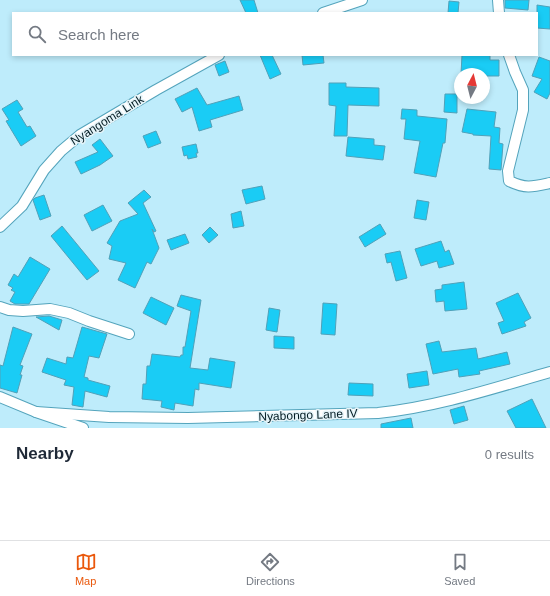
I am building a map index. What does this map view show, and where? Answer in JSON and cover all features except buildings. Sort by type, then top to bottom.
[{"type":"street","points":[[326,12],[362,0]]},
{"type":"street","points":[[498,0],[499,12]]},
{"type":"street","name":"Nyangoma Link","points":[[0,227],[22,206],[44,170],[60,151],[80,135],[217,56]]},
{"type":"street","points":[[509,56],[514,72],[523,90],[523,110],[508,172],[509,181],[520,186],[531,188],[550,184]]},
{"type":"street","points":[[0,306],[9,310],[24,312],[50,309],[69,313],[88,321],[129,334]]},
{"type":"street","name":"Nyabongo Lane IV","points":[[36,412],[188,418],[378,413],[398,411],[427,405],[550,372]]},
{"type":"street","points":[[0,397],[36,412],[83,428]]}]
